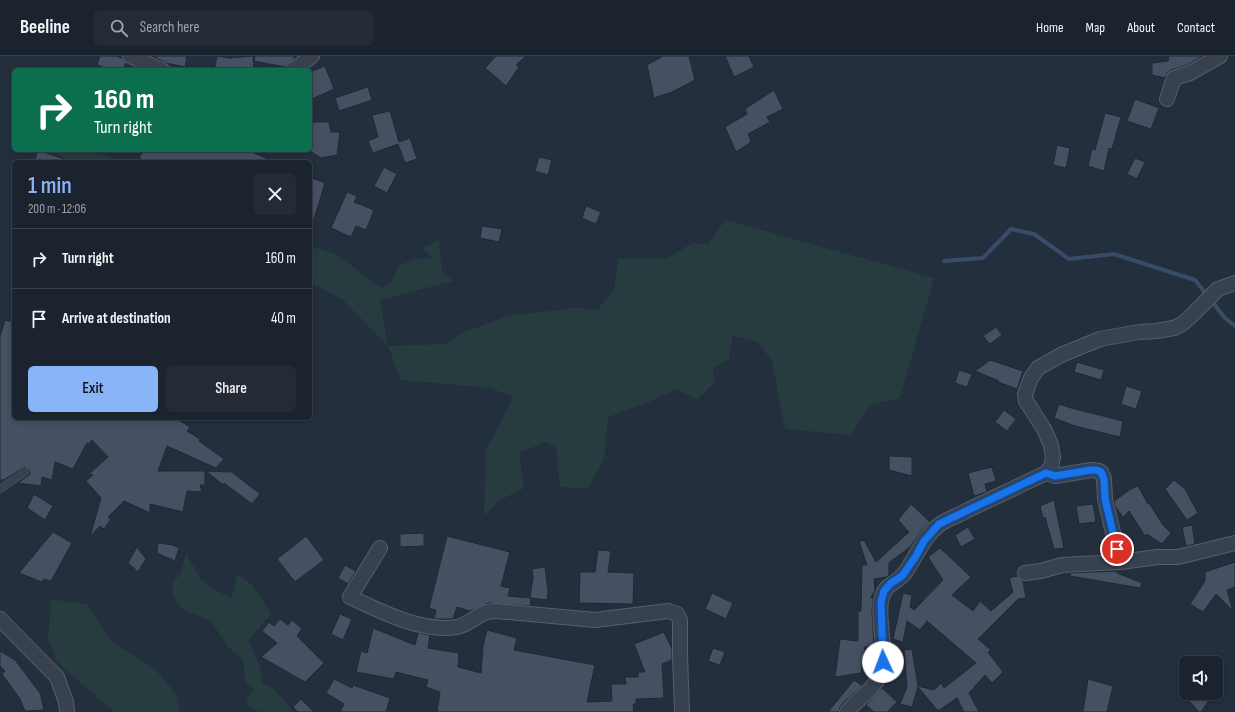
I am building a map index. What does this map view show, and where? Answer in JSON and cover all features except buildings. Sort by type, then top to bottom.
[{"type":"street","points":[[130,56],[157,68]]},
{"type":"street","points":[[296,68],[312,56]]},
{"type":"street","points":[[1167,99],[1174,78],[1190,73],[1220,56]]},
{"type":"street","points":[[847,712],[854,703],[869,691],[879,678],[883,662],[881,602],[884,591],[891,583],[902,576],[916,556],[924,541],[939,524],[1046,473],[1051,467],[1054,457],[1051,445],[1044,429],[1026,401],[1025,394],[1031,378],[1038,368],[1061,355],[1094,341],[1139,332],[1174,328],[1189,318],[1218,289],[1235,283]]},
{"type":"street","points":[[1046,473],[1055,476],[1091,470],[1101,472],[1104,479],[1105,499],[1120,562]]},
{"type":"street","points":[[1025,573],[1062,566],[1120,562],[1158,557],[1178,557],[1235,542]]},
{"type":"street","points":[[380,548],[350,597],[396,618],[415,624],[439,627],[458,627],[473,621],[487,612],[496,611],[595,620],[668,611],[677,614],[680,620],[682,712]]},
{"type":"street","points":[[0,618],[57,677],[66,702],[67,712]]},
{"type":"lane","points":[[0,489],[25,472]]},
{"type":"green space","points":[[56,152],[94,152],[117,160],[65,160]]},
{"type":"green space","points":[[725,220],[934,278],[900,398],[870,405],[851,435],[785,429],[772,361],[758,342],[733,336],[729,359],[713,368],[715,382],[697,400],[677,389],[649,402],[608,417],[604,459],[588,489],[560,487],[556,447],[546,442],[519,453],[524,488],[500,500],[484,516],[486,450],[513,397],[490,388],[401,380],[388,346],[445,344],[464,332],[508,316],[575,308],[597,310],[614,291],[618,259],[668,258],[692,243],[708,244]]},
{"type":"green space","points":[[439,240],[442,272],[453,281],[380,300],[388,346],[343,300],[312,283],[312,247],[336,254],[381,288],[390,284],[399,266],[412,260],[433,258],[422,248]]},
{"type":"green space","points":[[186,554],[202,580],[219,592],[231,598],[238,574],[253,586],[271,614],[248,640],[259,664],[262,682],[274,689],[294,712],[261,712],[252,709],[246,701],[253,689],[245,681],[243,659],[229,648],[211,621],[182,609],[173,596],[173,581],[180,575]]},
{"type":"green space","points":[[51,599],[88,605],[112,642],[154,668],[176,694],[180,712],[114,712],[57,662],[48,640]]},
{"type":"waterway","points":[[944,261],[983,258],[1011,229],[1034,234],[1069,259],[1114,254],[1195,280],[1225,318],[1235,326]]},
{"type":"route","points":[[883,662],[881,602],[884,591],[891,583],[902,576],[916,556],[924,541],[939,524],[1046,473],[1055,476],[1096,470],[1101,472],[1103,475],[1105,499],[1117,549]]}]
